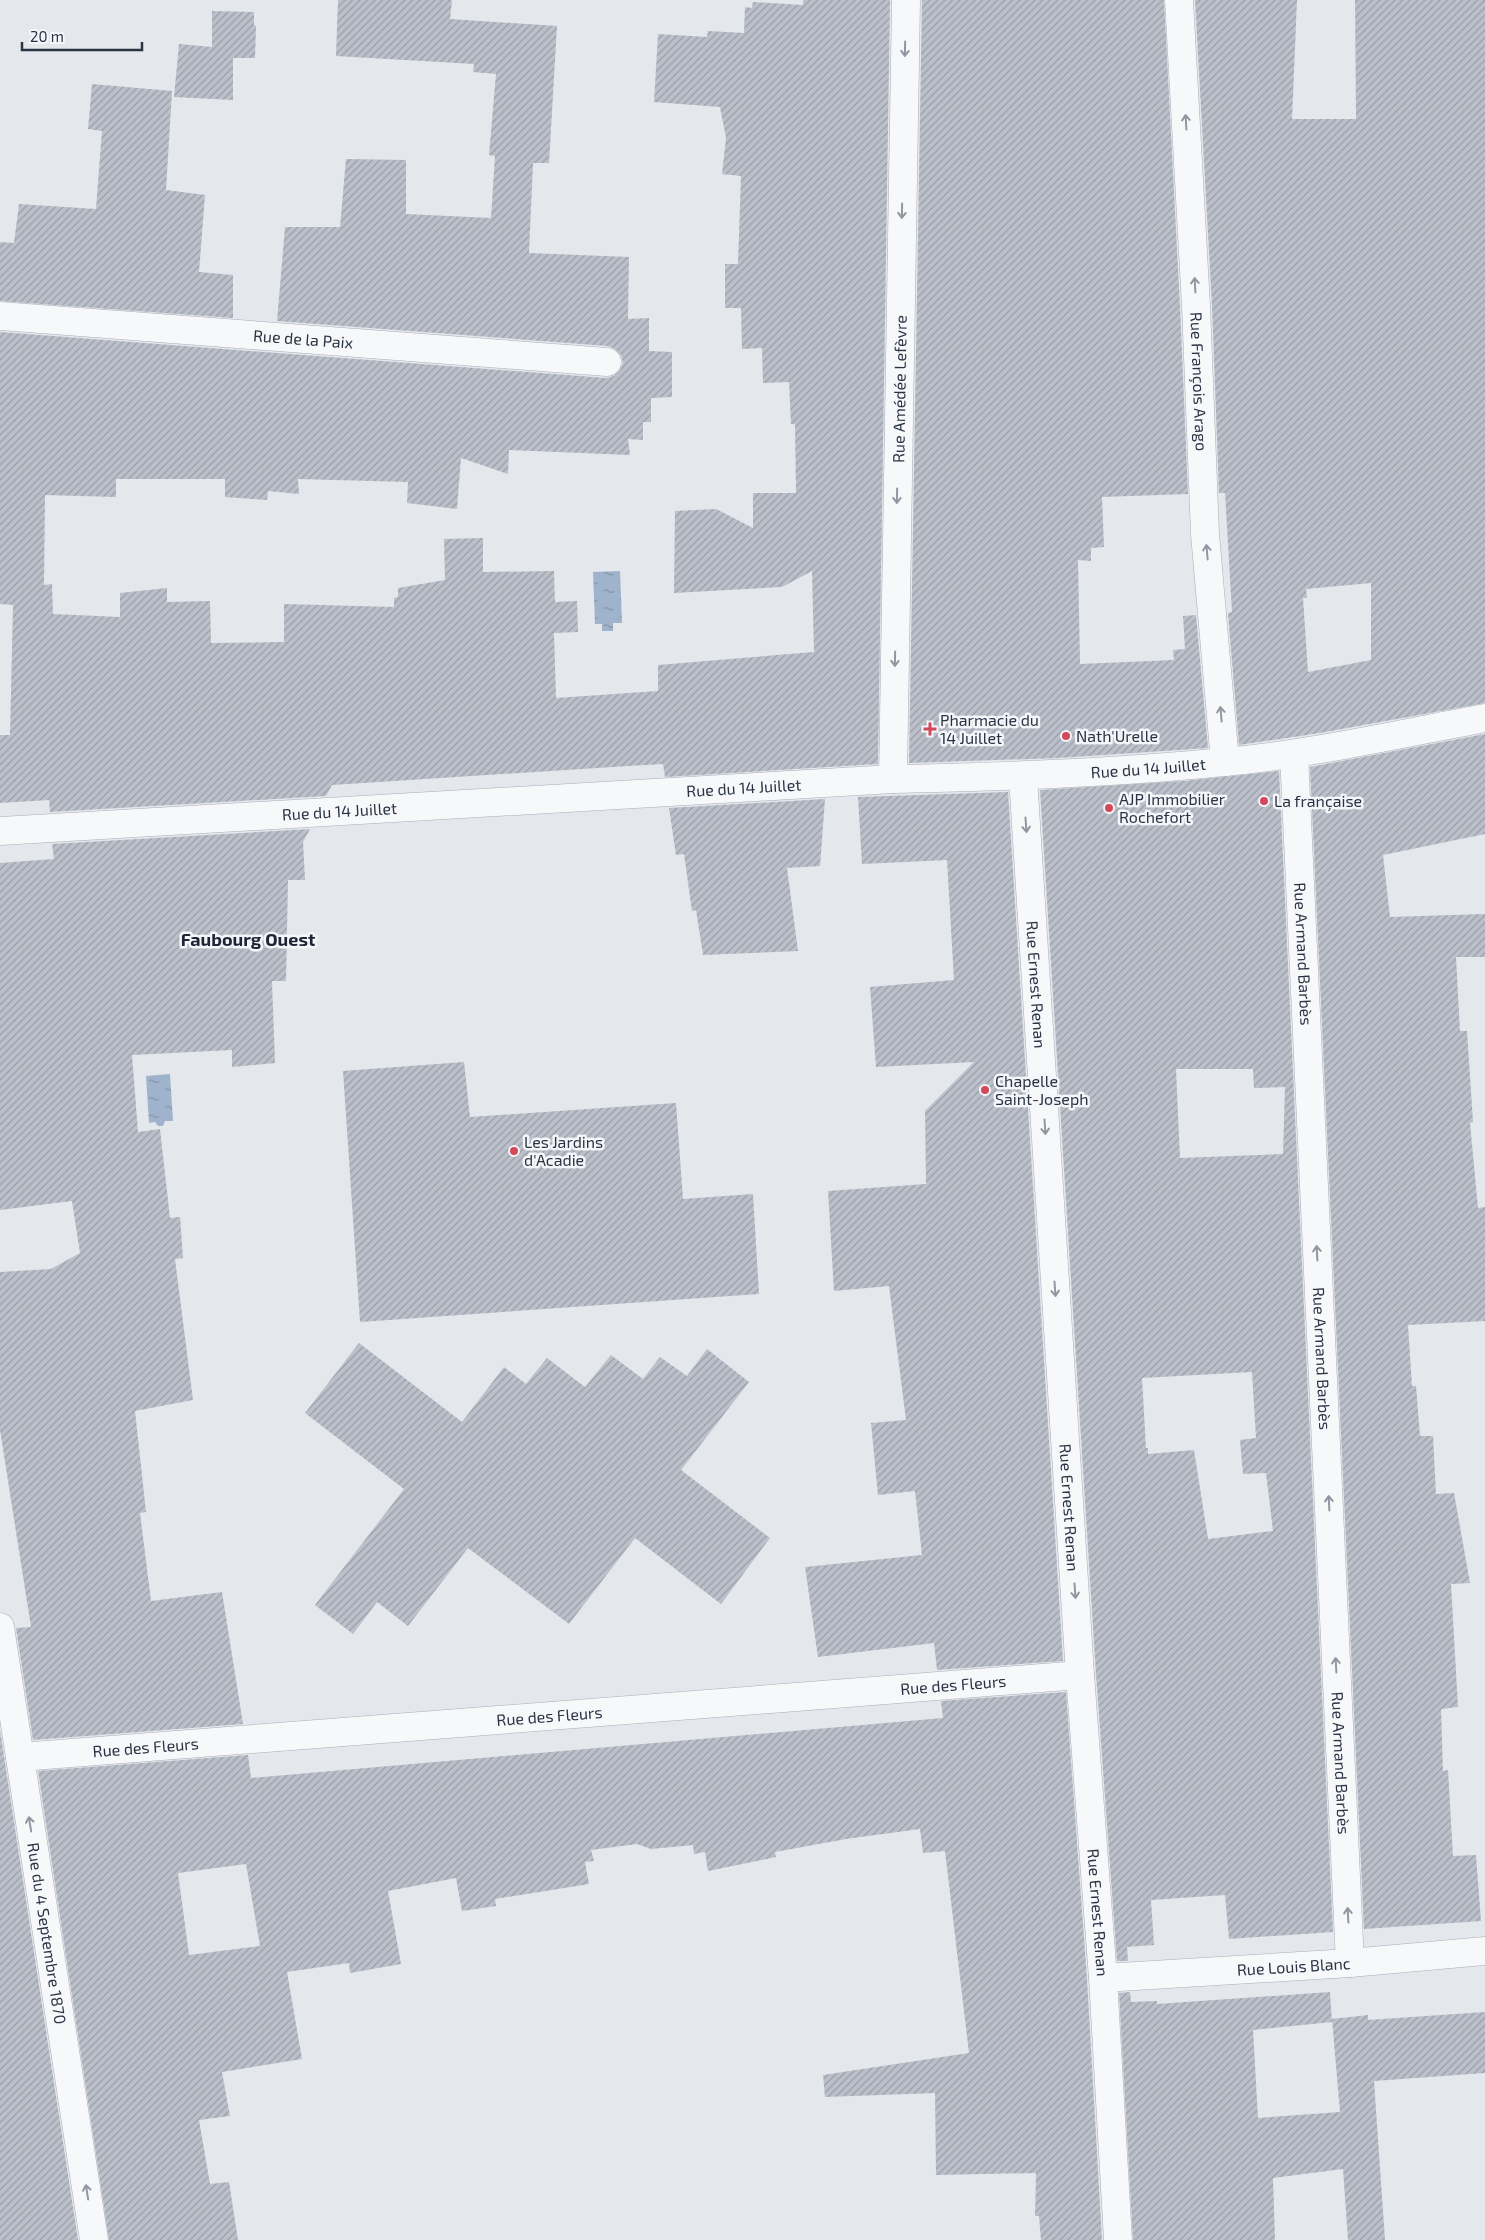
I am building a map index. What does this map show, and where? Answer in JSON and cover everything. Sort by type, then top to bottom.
[{"type":"street","name":"Rue Amédée Lefèvre","points":[[893,778],[906,0]]},
{"type":"street","name":"Rue François Arago","points":[[1179,0],[1196,306],[1205,534],[1225,762]]},
{"type":"street","name":"Rue de la Paix","points":[[0,316],[607,362]]},
{"type":"street","name":"Rue du 14 Juillet","points":[[0,831],[893,778],[1023,777],[1225,762],[1294,754],[1485,718]]},
{"type":"street","name":"Rue Armand Barbès","points":[[1294,754],[1350,1963]]},
{"type":"street","name":"Rue Ernest Renan","points":[[1023,777],[1080,1675],[1103,1978],[1118,2240]]},
{"type":"street","name":"Rue du 4 Septembre 1870","points":[[0,1627],[94,2240]]},
{"type":"street","name":"Rue des Fleurs","points":[[20,1757],[1080,1675]]},
{"type":"street","name":"Rue Louis Blanc","points":[[1103,1978],[1350,1963],[1485,1951]]},
{"type":"water","points":[[620,571],[622,623],[613,623],[613,631],[602,631],[602,624],[595,624],[593,572]]},
{"type":"water","points":[[170,1074],[173,1121],[165,1121],[163,1126],[158,1126],[155,1122],[149,1123],[146,1076]]},
{"type":"building","points":[[338,0],[452,0],[450,19],[557,26],[549,163],[533,163],[529,253],[629,257],[628,319],[649,318],[649,351],[672,352],[672,397],[651,398],[651,422],[643,422],[643,440],[628,439],[630,455],[509,450],[508,474],[461,458],[457,509],[407,503],[408,482],[298,479],[299,494],[268,491],[267,500],[225,497],[225,479],[116,479],[116,497],[45,495],[44,585],[52,584],[53,614],[120,617],[120,593],[167,588],[167,602],[210,601],[211,643],[284,642],[284,604],[394,607],[394,598],[398,597],[398,588],[445,580],[444,539],[483,538],[483,572],[554,571],[555,602],[577,601],[578,632],[554,633],[556,698],[658,691],[658,665],[814,652],[812,571],[782,587],[674,593],[675,511],[716,509],[753,528],[753,493],[796,493],[795,424],[791,424],[789,382],[763,383],[762,348],[742,349],[741,308],[725,308],[725,264],[738,264],[741,176],[722,174],[726,138],[720,107],[654,102],[658,34],[707,37],[708,31],[744,33],[745,7],[752,8],[753,2],[803,5],[803,0],[890,0],[878,764],[665,777],[663,764],[628,766],[332,785],[326,796],[50,812],[49,800],[0,803],[0,735],[10,735],[13,605],[0,604],[0,332],[606,378],[614,376],[620,370],[623,363],[621,355],[615,349],[608,346],[277,321],[285,227],[340,227],[346,159],[406,160],[406,214],[491,218],[495,156],[489,155],[496,74],[473,72],[474,64],[336,56]]},
{"type":"building","points":[[922,0],[1164,0],[1188,494],[1102,497],[1104,547],[1091,548],[1091,561],[1078,560],[1080,664],[1174,660],[1173,650],[1185,649],[1183,616],[1196,615],[1208,748],[1058,758],[909,763]]},
{"type":"building","points":[[1195,0],[1297,0],[1292,119],[1356,119],[1355,0],[1485,0],[1485,703],[1320,733],[1239,745],[1228,613],[1232,612],[1225,493],[1219,493],[1212,305]],"holes":[[[1371,583],[1371,660],[1308,672],[1303,598],[1307,598],[1306,589]]]},
{"type":"building","points":[[212,11],[254,12],[254,25],[256,26],[255,58],[233,58],[233,100],[174,97],[179,44],[212,47]]},
{"type":"building","points":[[92,84],[172,91],[166,190],[205,195],[199,272],[233,275],[233,318],[0,301],[0,242],[14,243],[19,204],[96,209],[102,131],[88,129]]},
{"type":"building","points":[[1485,734],[1485,834],[1383,855],[1390,917],[1485,914],[1485,957],[1456,957],[1460,1031],[1467,1031],[1473,1122],[1470,1123],[1478,1208],[1485,1207],[1485,1321],[1408,1325],[1412,1386],[1416,1386],[1420,1436],[1433,1436],[1436,1494],[1454,1493],[1470,1583],[1451,1584],[1458,1707],[1441,1709],[1443,1771],[1448,1770],[1453,1856],[1476,1855],[1481,1921],[1364,1929],[1310,767]]},
{"type":"building","points":[[1279,771],[1333,1932],[1229,1939],[1225,1895],[1151,1900],[1154,1945],[1127,1947],[1128,1961],[1117,1961],[1096,1674],[1040,790],[1184,781]],"holes":[[[1176,1069],[1253,1069],[1254,1088],[1285,1087],[1283,1154],[1180,1158]],[[1252,1372],[1256,1438],[1240,1440],[1243,1474],[1266,1473],[1273,1531],[1208,1539],[1194,1450],[1148,1454],[1148,1448],[1146,1448],[1142,1378]]]},
{"type":"building","points":[[1008,792],[1063,1661],[937,1670],[934,1643],[818,1657],[805,1567],[922,1555],[915,1491],[878,1495],[871,1423],[906,1420],[889,1286],[834,1291],[828,1191],[926,1184],[925,1111],[974,1062],[876,1067],[870,987],[954,980],[947,860],[862,864],[858,797]]},
{"type":"building","points":[[825,799],[820,866],[787,868],[798,951],[703,955],[696,910],[692,911],[684,854],[676,855],[669,808]]},
{"type":"building","points":[[310,829],[303,842],[305,880],[288,880],[286,981],[272,981],[275,1063],[232,1067],[232,1050],[132,1055],[138,1132],[160,1129],[170,1218],[180,1217],[183,1258],[175,1259],[193,1400],[135,1411],[146,1512],[140,1513],[151,1601],[222,1592],[243,1724],[33,1740],[16,1628],[31,1627],[0,1430],[0,1272],[51,1269],[80,1253],[72,1201],[0,1210],[0,863],[54,859],[52,844]]},
{"type":"building","name":"Les Jardins d'Acadie","points":[[464,1062],[470,1117],[676,1103],[683,1199],[753,1194],[759,1294],[360,1322],[343,1071]]},
{"type":"building","points":[[359,1343],[462,1422],[504,1367],[526,1384],[547,1358],[585,1387],[611,1355],[643,1379],[660,1357],[687,1376],[707,1349],[749,1382],[681,1470],[770,1538],[721,1604],[635,1538],[569,1624],[468,1548],[408,1626],[377,1602],[353,1634],[315,1605],[404,1489],[305,1413]]},
{"type":"building","points":[[1066,1692],[1087,1979],[1102,2240],[1041,2240],[1039,2216],[1035,2216],[1036,2173],[936,2175],[935,2093],[825,2097],[823,2075],[969,2053],[945,1851],[923,1853],[920,1829],[846,1839],[775,1852],[776,1857],[708,1871],[705,1852],[694,1854],[693,1845],[651,1849],[637,1844],[591,1850],[594,1861],[585,1862],[589,1884],[495,1899],[496,1906],[462,1911],[456,1878],[388,1891],[401,1964],[350,1973],[349,1963],[287,1972],[302,2059],[222,2072],[230,2116],[199,2120],[210,2184],[229,2182],[238,2240],[109,2240],[38,1771],[248,1755],[251,1778],[943,1718],[941,1701]],"holes":[[[246,1864],[260,1946],[189,1955],[178,1873]]]},
{"type":"building","points":[[0,1730],[78,2240],[0,2240]]},
{"type":"building","points":[[1130,1992],[1131,2002],[1157,2001],[1157,2004],[1330,1992],[1332,2022],[1253,2030],[1258,2118],[1340,2112],[1332,2019],[1368,2015],[1368,2020],[1485,2012],[1485,2073],[1374,2081],[1385,2240],[1348,2240],[1343,2169],[1273,2178],[1275,2240],[1133,2240],[1119,1993]]},
{"type":"place","name":"Pharmacie du 14 Juillet","points":[[930,729]]},
{"type":"place","name":"Nath'Urelle","points":[[1066,736]]},
{"type":"place","name":"La française","points":[[1264,801]]},
{"type":"place","name":"AJP Immobilier Rochefort","points":[[1109,808]]},
{"type":"place","name":"Chapelle Saint-Joseph","points":[[985,1090]]},
{"type":"place","name":"Les Jardins d'Acadie","points":[[514,1151]]},
{"type":"district","name":"Faubourg Ouest","points":[[248,940]]}]
